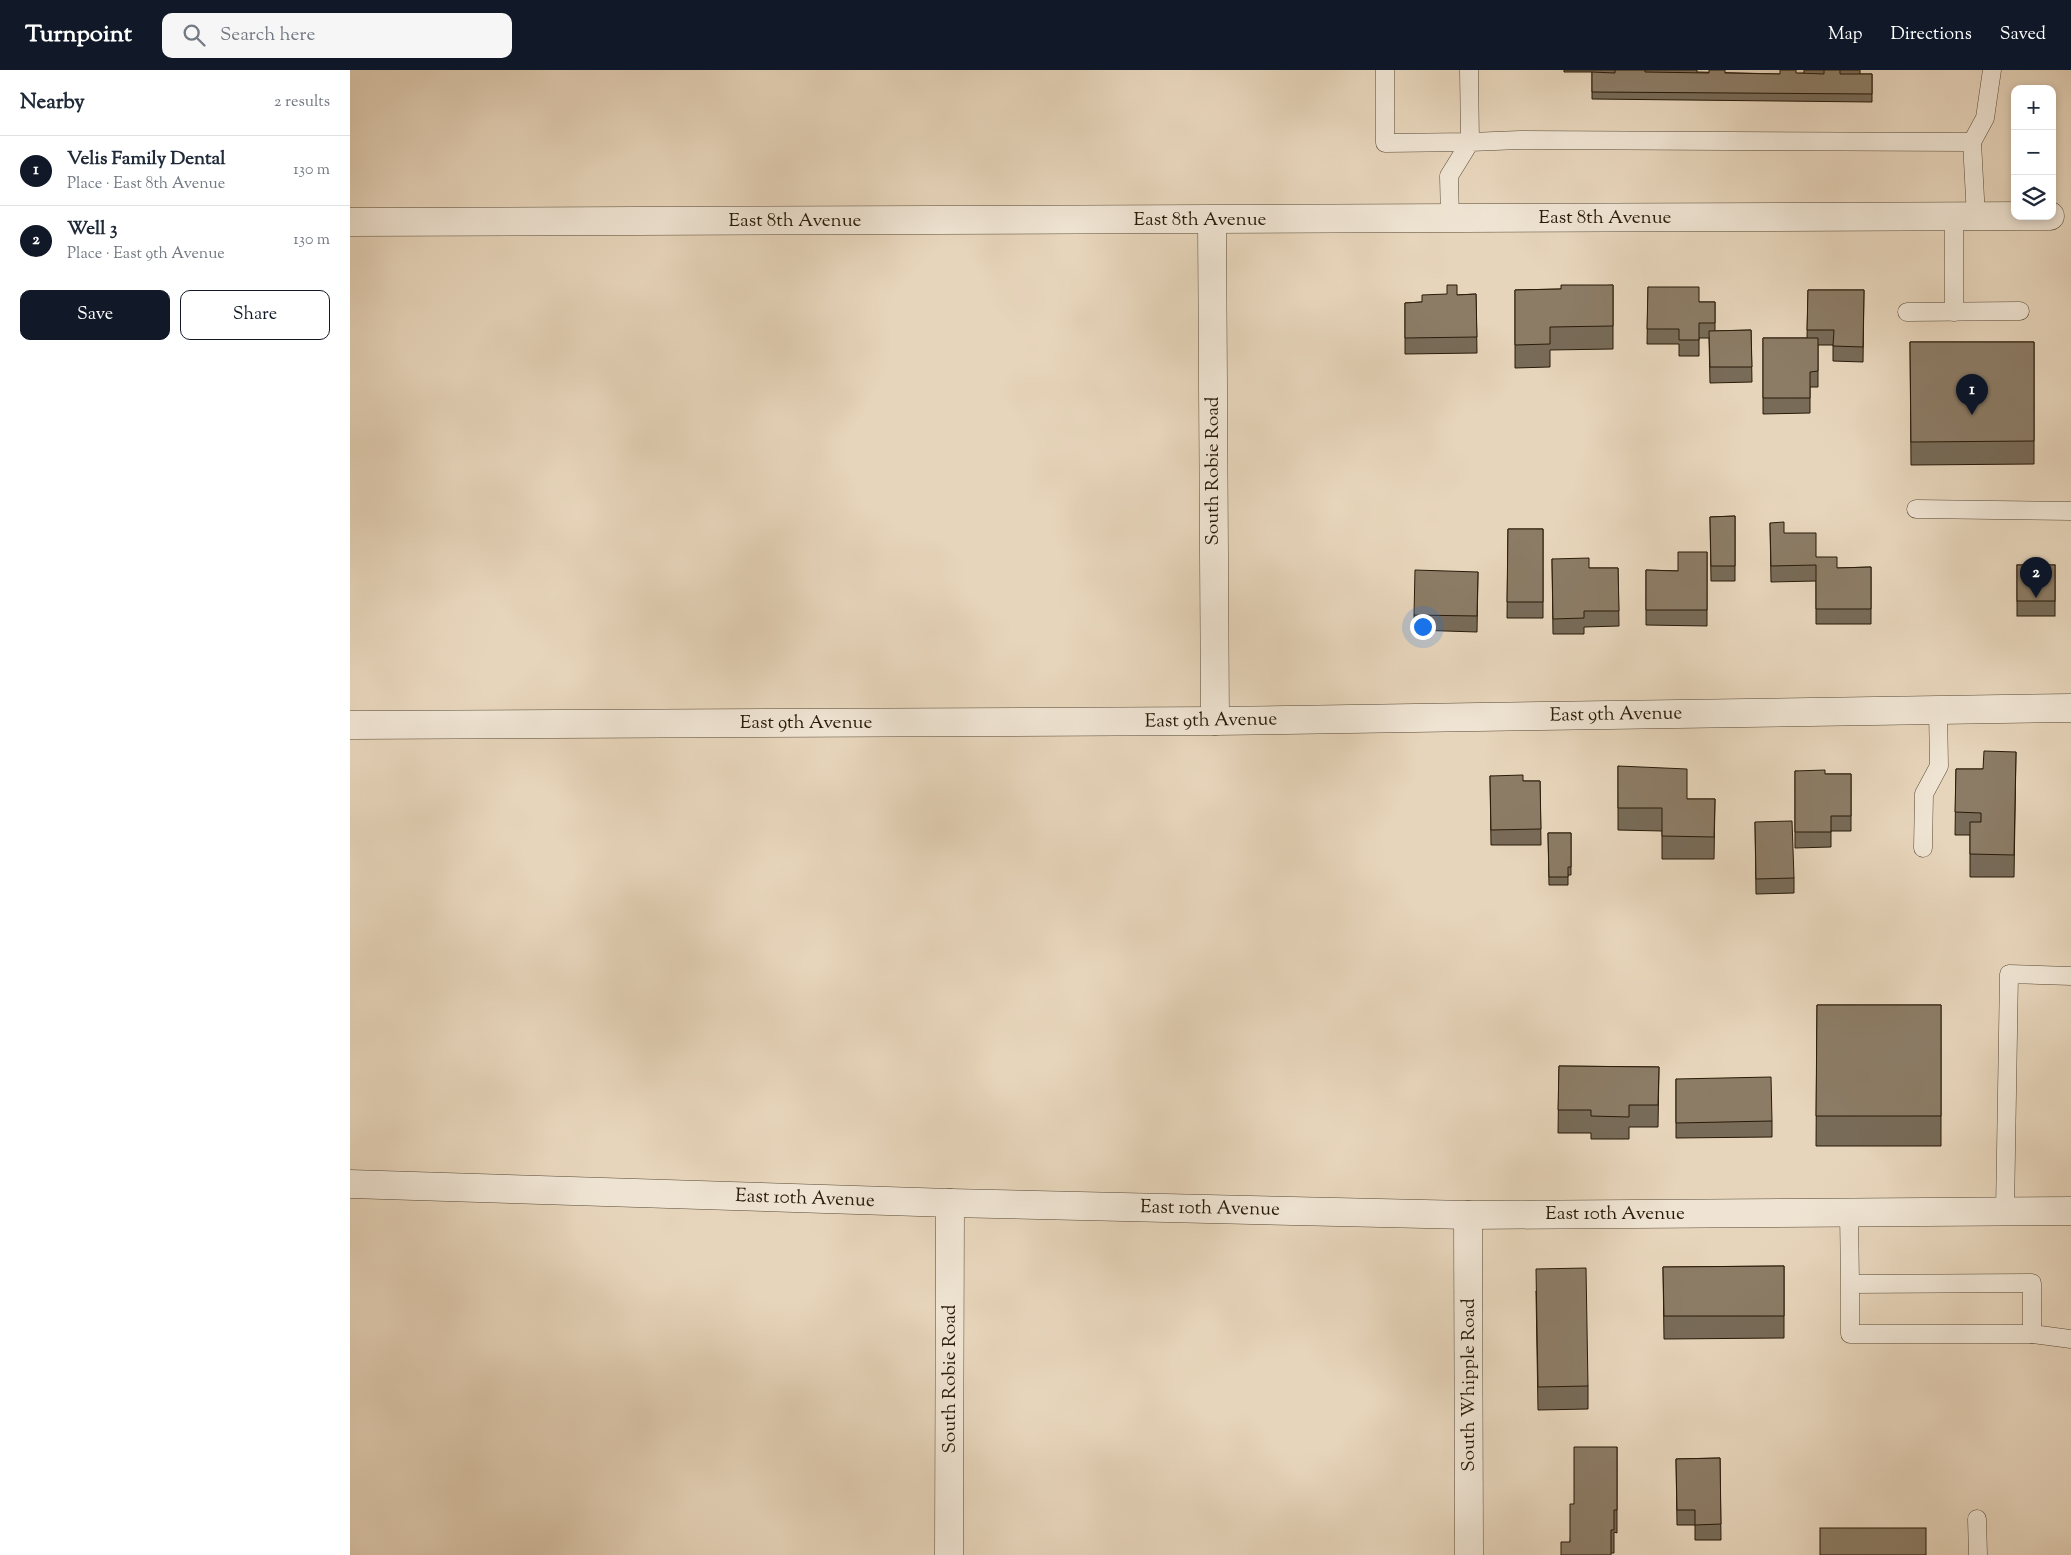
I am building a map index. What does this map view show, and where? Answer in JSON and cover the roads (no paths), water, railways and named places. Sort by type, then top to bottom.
[{"type":"street","name":"East 8th Avenue","points":[[350,222],[2011,216]]},
{"type":"street","name":"East 8th Avenue","points":[[2056,216],[2071,216]]},
{"type":"street","name":"South Robie Road","points":[[1212,220],[1215,722]]},
{"type":"street","name":"East 9th Avenue","points":[[350,725],[1215,722],[2071,708]]},
{"type":"street","name":"East 10th Avenue","points":[[350,1184],[950,1203],[1468,1214],[2071,1211]]},
{"type":"street","name":"South Robie Road","points":[[949,1555],[950,1203]]},
{"type":"street","name":"South Whipple Road","points":[[1468,1214],[1469,1555]]},
{"type":"lane","points":[[1385,70],[1385,143],[1520,140],[1972,142]]},
{"type":"lane","points":[[1450,219],[1449,176],[1470,142],[1469,70]]},
{"type":"lane","points":[[1954,312],[1972,142],[1985,118],[1992,70]]},
{"type":"lane","points":[[1907,312],[2020,311]]},
{"type":"lane","points":[[1916,509],[2071,511]]},
{"type":"lane","points":[[1923,848],[1924,794],[1938,766],[1938,710]]},
{"type":"lane","points":[[2005,1212],[2009,974],[2071,976]]},
{"type":"lane","points":[[1849,1212],[1850,1334],[2032,1334],[2071,1338]]},
{"type":"lane","points":[[1850,1284],[2032,1283],[2032,1334]]},
{"type":"lane","points":[[1977,1519],[1978,1555]]},
{"type":"place","name":"Velis Family Dental","points":[[1972,415]]},
{"type":"place","name":"Well 3","points":[[2036,598]]}]
